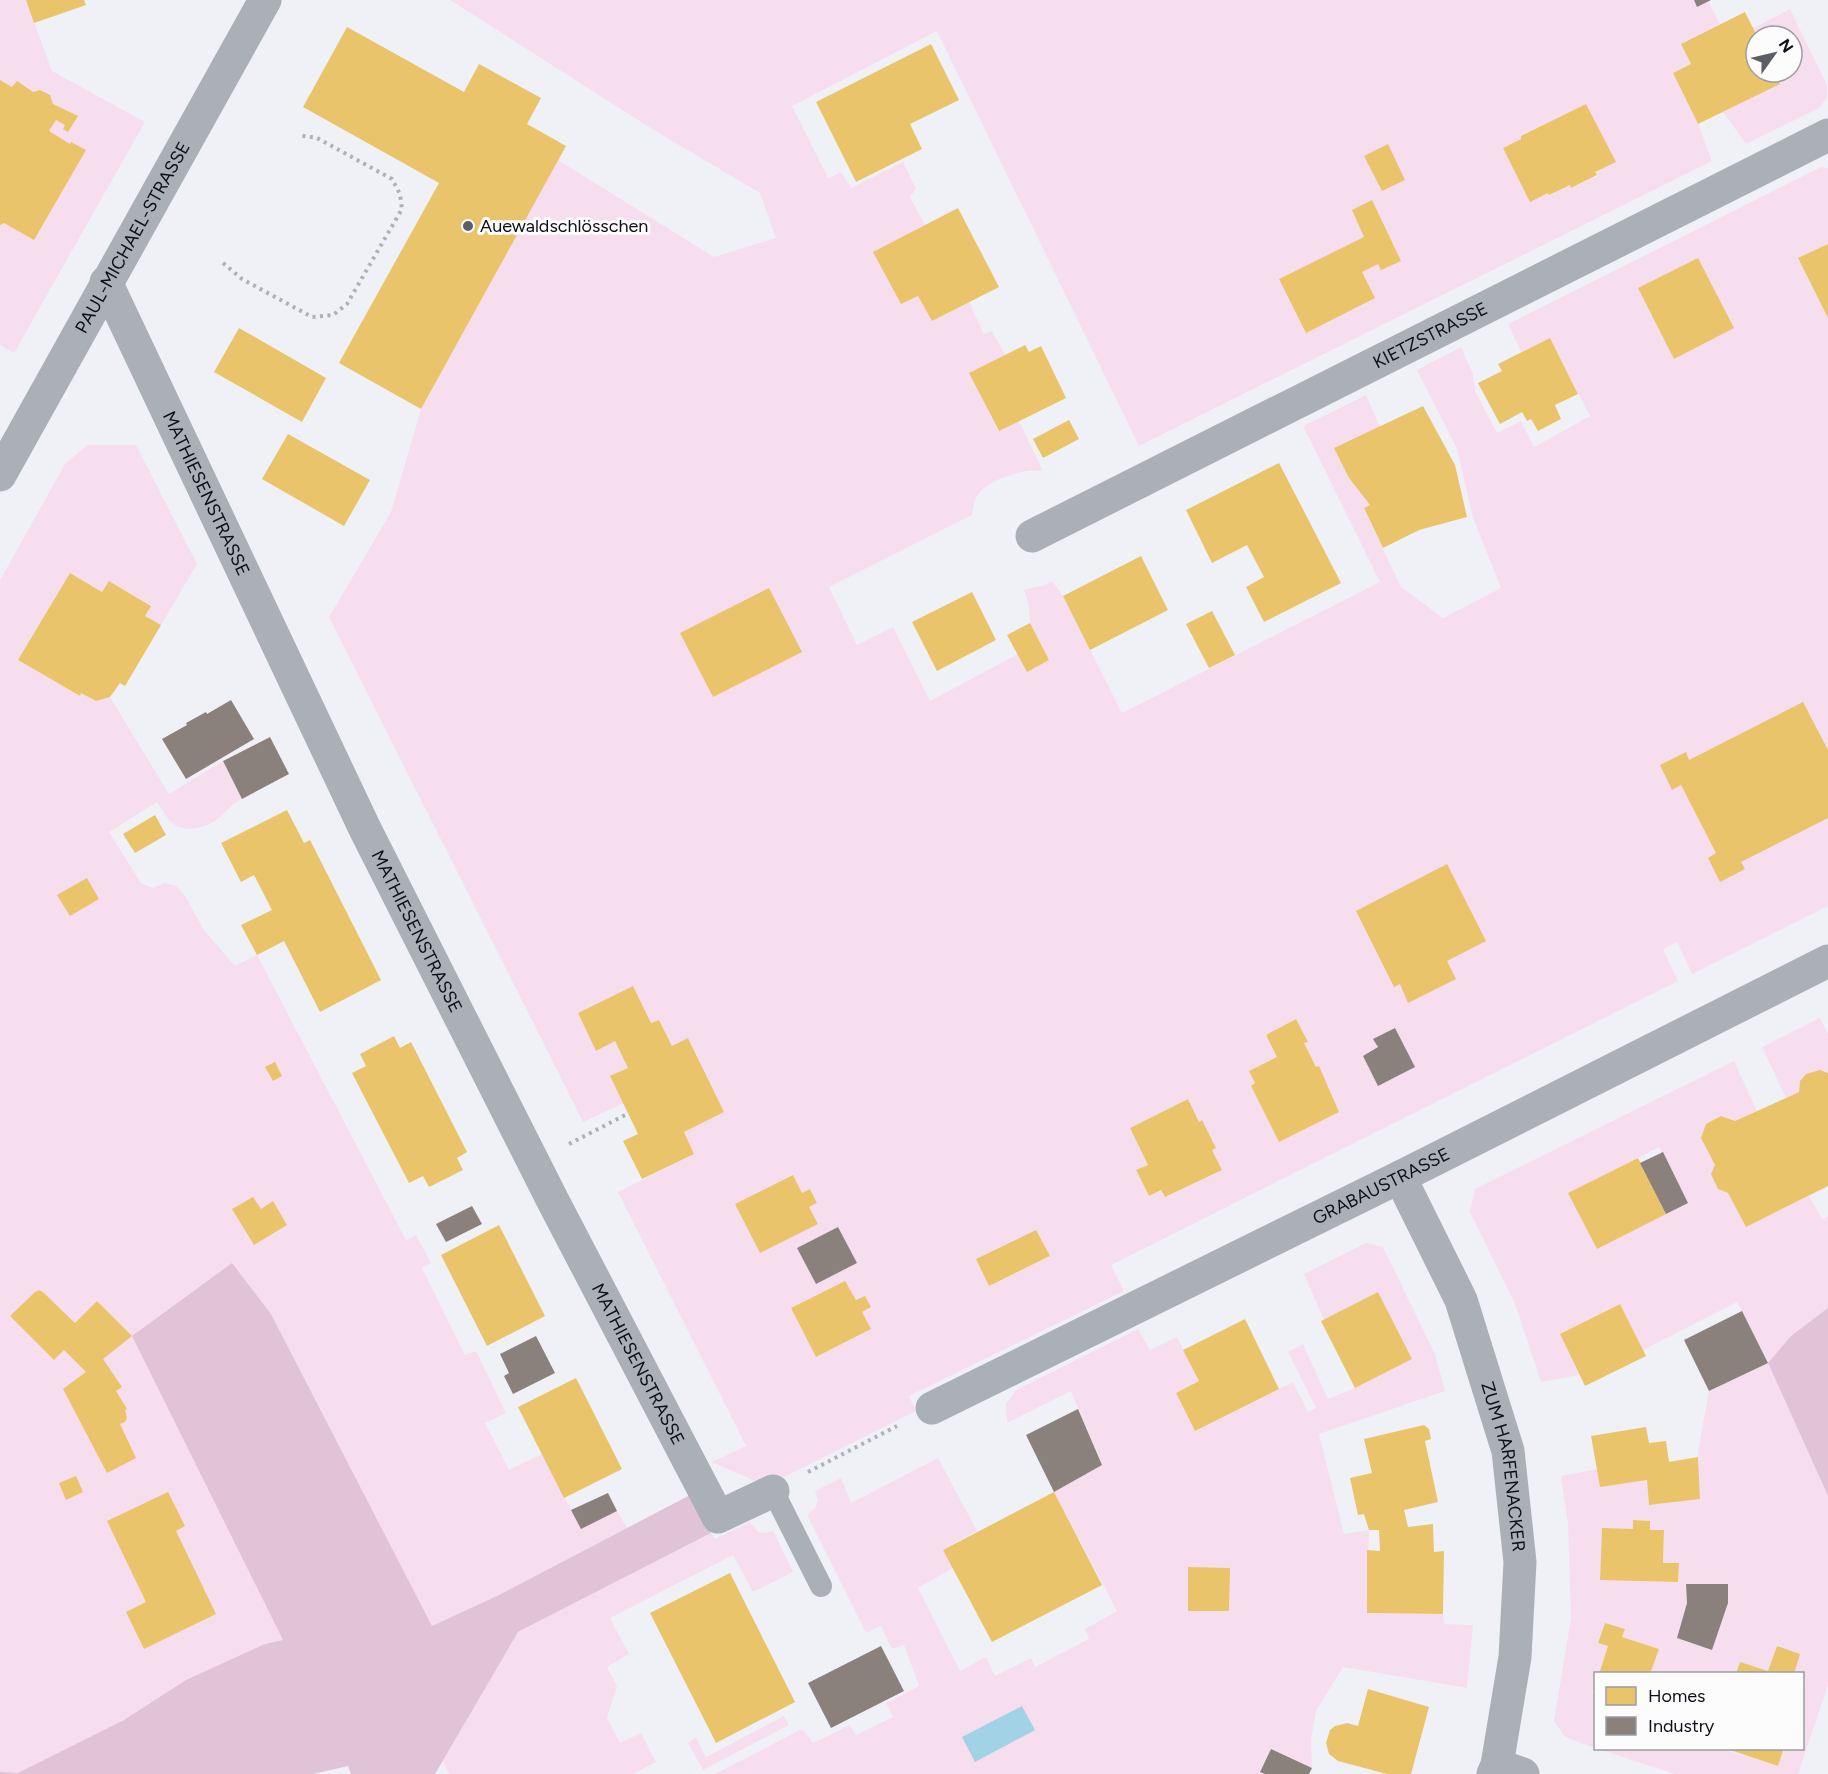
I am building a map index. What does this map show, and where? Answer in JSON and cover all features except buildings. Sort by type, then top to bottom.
[{"type":"street","name":"PAUL-MICHAEL-STRASSE","points":[[0,475],[265,0]]},
{"type":"street","name":"KIETZSTRASSE","points":[[1032,536],[1828,135]]},
{"type":"street","name":"MATHIESENSTRASSE","points":[[106,282],[365,830],[718,1516],[773,1491]]},
{"type":"street","name":"GRABAUSTRASSE","points":[[932,1408],[1400,1177],[1828,961]]},
{"type":"street","name":"ZUM HARFENACKER","points":[[1400,1177],[1461,1300],[1508,1451],[1520,1562],[1515,1657],[1504,1771]]},
{"type":"lane","points":[[773,1491],[821,1586]]},
{"type":"path","points":[[224,262],[242,279],[312,317],[333,315],[347,304],[402,209],[400,194],[392,179],[317,138],[298,135]]},
{"type":"path","points":[[534,1162],[629,1113]]},
{"type":"path","points":[[773,1491],[932,1408]]},
{"type":"shaded area","points":[[0,0],[26,0],[52,71],[145,122],[14,353],[0,345]]},
{"type":"shaded area","points":[[450,0],[1694,0],[1697,7],[1708,1],[1720,24],[1681,44],[1691,64],[1673,73],[1698,124],[1712,161],[1139,446],[937,31],[792,106],[828,178],[841,172],[851,188],[903,162],[916,189],[910,197],[925,225],[874,253],[901,304],[918,296],[932,321],[969,302],[984,334],[992,331],[1005,355],[970,373],[998,431],[1019,421],[1043,471],[1017,473],[989,484],[977,496],[972,515],[829,587],[857,645],[893,627],[930,701],[1018,654],[1027,671],[1049,660],[1030,623],[1029,605],[1024,590],[1052,581],[1063,596],[1122,713],[1380,582],[1303,426],[1366,395],[1380,427],[1335,449],[1349,478],[1370,505],[1364,509],[1401,587],[1443,618],[1501,588],[1473,518],[1457,449],[1417,370],[1461,347],[1473,374],[1475,391],[1497,433],[1521,421],[1534,447],[1590,416],[1550,338],[1521,352],[1508,324],[1821,167],[1828,168],[1828,244],[1798,259],[1828,318],[1828,906],[1692,974],[1677,942],[1663,949],[1678,981],[1111,1265],[1124,1291],[909,1396],[916,1411],[766,1486],[712,1462],[746,1446],[618,1192],[694,1154],[684,1132],[724,1112],[689,1039],[672,1046],[659,1020],[651,1023],[633,986],[578,1013],[596,1051],[615,1041],[628,1068],[610,1077],[624,1103],[583,1122],[329,617],[391,512],[421,409],[558,160],[714,257],[776,238],[760,193],[652,129]],"holes":[[[1586,104],[1615,162],[1595,172],[1597,176],[1550,195],[1503,148],[1521,139],[1521,136]],[[1296,1019],[1307,1042],[1304,1043],[1316,1067],[1319,1067],[1339,1112],[1279,1142],[1251,1086],[1255,1083],[1249,1071],[1277,1057],[1266,1035]],[[1188,1099],[1199,1122],[1202,1121],[1216,1147],[1212,1150],[1222,1170],[1165,1197],[1161,1190],[1149,1196],[1136,1171],[1148,1165],[1130,1128]],[[792,1175],[802,1193],[811,1190],[817,1203],[809,1207],[818,1224],[760,1253],[736,1204]],[[838,1227],[857,1263],[816,1283],[797,1248]],[[1036,1230],[1049,1257],[989,1286],[976,1259]],[[845,1281],[856,1300],[865,1296],[871,1307],[862,1312],[871,1329],[816,1357],[791,1308]]]},
{"type":"shaded area","points":[[1790,9],[1797,24],[1761,24]]},
{"type":"shaded area","points":[[1804,38],[1827,85],[1827,98],[1819,108],[1746,144],[1723,112],[1780,84],[1804,84]]},
{"type":"shaded area","points":[[87,445],[136,445],[197,564],[161,625],[145,616],[151,605],[109,581],[102,592],[70,573],[18,660],[79,696],[81,693],[96,701],[110,697],[169,794],[223,761],[242,799],[215,821],[199,828],[187,829],[170,821],[157,802],[109,832],[141,883],[152,888],[165,883],[176,886],[184,894],[204,930],[235,966],[257,955],[406,1240],[416,1235],[431,1263],[422,1268],[465,1355],[476,1351],[506,1413],[485,1423],[509,1470],[542,1454],[581,1528],[617,1511],[627,1528],[432,1627],[271,1314],[231,1264],[294,1658],[70,1774],[0,1774],[0,580],[65,464]],"holes":[[[39,1290],[75,1323],[97,1301],[132,1336],[85,1371],[64,1350],[54,1360],[10,1316],[35,1292]]]},
{"type":"shaded area","points":[[1820,1018],[1828,1034],[1828,1072],[1817,1071],[1804,1076],[1799,1085],[1799,1092],[1786,1098],[1762,1047]]},
{"type":"shaded area","points":[[1734,1061],[1757,1111],[1735,1121],[1721,1116],[1706,1124],[1701,1138],[1715,1165],[1712,1174],[1718,1189],[1728,1193],[1746,1227],[1809,1196],[1822,1219],[1828,1216],[1828,1330],[1768,1363],[1828,1496],[1828,1685],[1798,1774],[1675,1774],[1601,1750],[1726,1750],[1778,1766],[1784,1750],[1804,1750],[1806,1684],[1804,1672],[1794,1672],[1800,1654],[1777,1646],[1768,1671],[1740,1662],[1736,1672],[1650,1672],[1659,1649],[1622,1637],[1625,1629],[1605,1623],[1598,1643],[1608,1646],[1599,1672],[1594,1672],[1592,1694],[1594,1695],[1594,1748],[1565,1737],[1554,1721],[1571,1618],[1568,1524],[1561,1476],[1597,1469],[1600,1487],[1647,1480],[1649,1505],[1700,1499],[1698,1452],[1709,1391],[1768,1362],[1737,1302],[1643,1350],[1619,1304],[1560,1334],[1579,1375],[1541,1382],[1515,1304],[1470,1212],[1475,1189]],"holes":[[[1659,1147],[1687,1202],[1597,1249],[1569,1193]],[[1634,1520],[1650,1521],[1650,1530],[1664,1531],[1663,1563],[1679,1564],[1678,1582],[1600,1579],[1602,1529],[1633,1529]],[[1687,1584],[1728,1584],[1728,1603],[1712,1650],[1677,1638],[1687,1603]]]},
{"type":"shaded area","points":[[1366,1243],[1383,1247],[1435,1354],[1445,1391],[1319,1434],[1344,1534],[1369,1530],[1367,1613],[1443,1614],[1444,1624],[1473,1625],[1467,1688],[1343,1667],[1316,1711],[1311,1740],[1312,1768],[1271,1749],[1260,1771],[1264,1774],[715,1774],[800,1730],[804,1731],[813,1743],[850,1725],[856,1735],[893,1717],[886,1703],[919,1686],[904,1645],[892,1649],[881,1626],[866,1633],[807,1515],[815,1508],[818,1500],[815,1491],[841,1478],[851,1503],[938,1458],[977,1531],[944,1549],[953,1568],[918,1588],[960,1671],[986,1657],[995,1676],[1031,1658],[1035,1667],[1089,1639],[1085,1629],[1117,1611],[1054,1492],[1102,1465],[1071,1391],[1007,1423],[1006,1404],[1016,1390],[1138,1329],[1150,1350],[1177,1337],[1199,1381],[1176,1393],[1195,1431],[1293,1382],[1308,1412],[1316,1408],[1288,1352],[1303,1344],[1328,1399],[1412,1359],[1378,1292],[1324,1320],[1304,1274]]},
{"type":"shaded area","points":[[232,1263],[271,1314],[432,1626],[499,1595],[692,1494],[711,1533],[518,1632],[435,1774],[351,1774],[348,1766],[313,1774],[0,1774],[0,1772],[18,1773],[124,1720],[186,1680],[265,1644],[283,1640],[132,1336]]},
{"type":"shaded area","points":[[1828,1308],[1828,1496],[1768,1363],[1791,1336]]},
{"type":"shaded area","points":[[750,1522],[758,1532],[773,1531],[793,1572],[753,1592],[733,1555],[610,1618],[629,1654],[607,1667],[617,1686],[607,1718],[620,1743],[641,1733],[656,1762],[633,1774],[449,1774],[408,1689],[711,1533],[715,1539]]},
{"type":"shaded area","points":[[784,1716],[789,1725],[703,1770],[688,1743],[696,1738],[706,1757]]},
{"type":"water","points":[[1022,1706],[1035,1730],[975,1762],[962,1737]]},
{"type":"place","name":"Auewaldschlösschen","points":[[468,226]]}]
